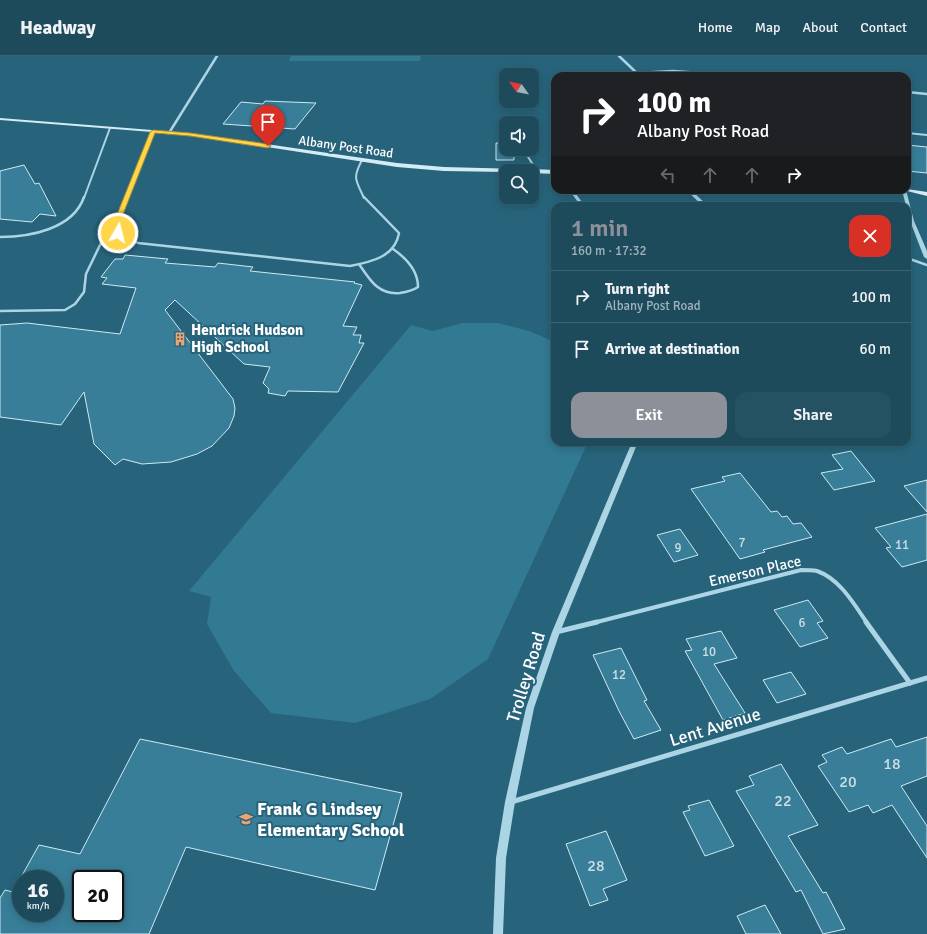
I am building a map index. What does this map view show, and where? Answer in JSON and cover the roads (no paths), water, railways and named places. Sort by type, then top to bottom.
[{"type":"main road","name":"Albany Post Road","points":[[1,120],[190,134],[362,160],[444,169],[499,170]]},
{"type":"main road","points":[[539,171],[551,172]]},
{"type":"main road","points":[[911,191],[927,194]]},
{"type":"street","points":[[169,133],[218,56]]},
{"type":"street","points":[[619,56],[636,72]]},
{"type":"street","points":[[655,72],[687,72]]},
{"type":"street","points":[[911,92],[927,94]]},
{"type":"street","points":[[692,194],[702,202]]},
{"type":"street","points":[[911,223],[927,257]]},
{"type":"street","name":"Trolley Road","points":[[498,934],[501,858],[510,802],[530,708],[556,632],[633,446]]},
{"type":"street","name":"Emerson Place","points":[[556,632],[801,570],[816,571],[828,577],[844,590],[910,683]]},
{"type":"street","name":"Lent Avenue","points":[[510,802],[927,678]]},
{"type":"lane","points":[[0,237],[14,237],[46,230],[62,223],[76,213],[82,204],[110,128]]},
{"type":"lane","points":[[118,233],[117,222],[153,132]]},
{"type":"lane","points":[[911,133],[927,135]]},
{"type":"lane","points":[[118,233],[138,243],[350,266],[359,264],[384,256],[393,249],[399,240],[399,233],[365,200],[357,183],[355,172],[362,160]]},
{"type":"lane","points":[[0,311],[65,310],[75,304],[84,292],[86,274],[101,243],[118,233]]},
{"type":"lane","points":[[359,264],[376,288],[382,292],[393,295],[412,292],[418,287],[419,280],[405,257],[393,249]]},
{"type":"lane","points":[[911,259],[927,265]]},
{"type":"place","name":"Hendrick Hudson High School","points":[[180,339]]},
{"type":"place","name":"Frank G Lindsey Elementary School","points":[[246,819]]}]
